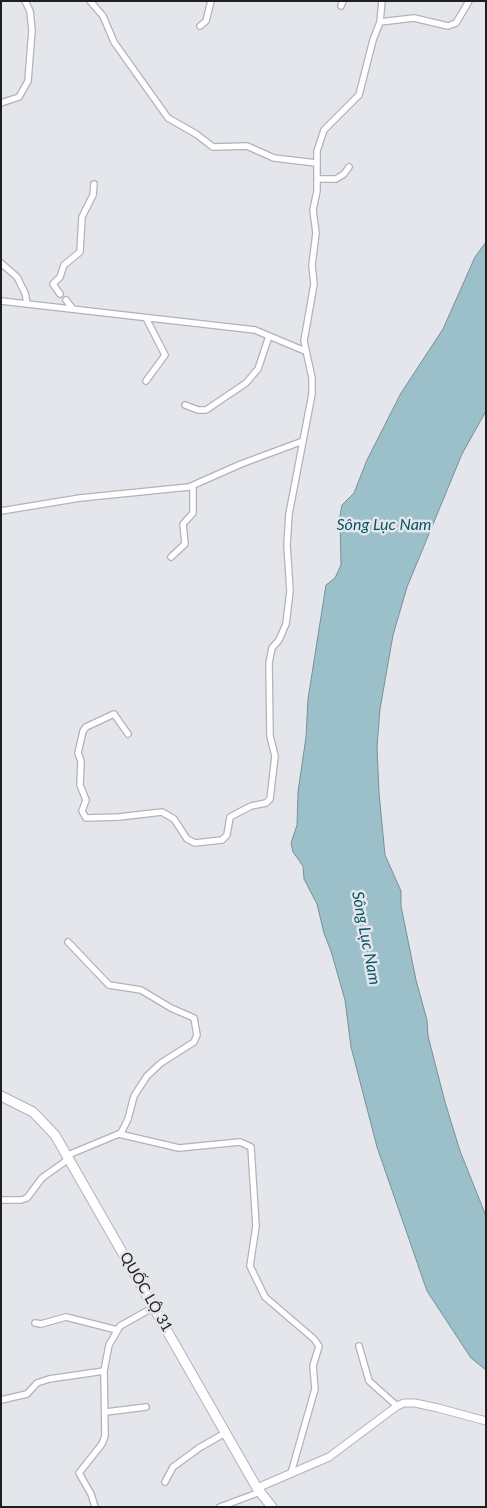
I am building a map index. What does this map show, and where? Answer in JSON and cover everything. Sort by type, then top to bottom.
[{"type":"highway","name":"QUỐC LỘ 31","points":[[1,1096],[33,1112],[55,1134],[258,1490],[272,1507]]},
{"type":"street","points":[[1,104],[19,97],[28,81],[32,30],[30,11],[25,1]]},
{"type":"street","points":[[90,1],[103,16],[114,42],[168,118],[196,134],[213,148],[248,146],[274,158],[316,163]]},
{"type":"street","points":[[200,26],[206,21],[211,1]]},
{"type":"street","points":[[128,734],[114,714],[86,727],[83,731],[78,752],[81,761],[80,785],[86,800],[82,811],[86,818],[119,817],[162,812],[174,819],[187,839],[195,843],[222,840],[227,835],[230,817],[251,806],[269,801],[275,756],[270,736],[269,663],[272,648],[280,640],[286,624],[290,591],[287,545],[289,514],[304,441],[312,389],[310,366],[304,341],[314,284],[312,265],[316,233],[313,210],[318,179],[316,151],[324,130],[358,95],[372,40],[380,22],[382,1]]},
{"type":"street","points":[[380,22],[414,18],[448,26],[456,23],[469,1]]},
{"type":"street","points":[[318,179],[337,179],[349,167]]},
{"type":"street","points":[[60,294],[53,284],[60,277],[64,265],[80,252],[82,217],[93,195],[94,184]]},
{"type":"street","points":[[1,262],[16,277],[25,293],[27,303]]},
{"type":"street","points":[[1,300],[246,329],[305,350]]},
{"type":"street","points":[[66,300],[73,310]]},
{"type":"street","points":[[146,318],[165,355],[146,381]]},
{"type":"street","points":[[185,405],[198,410],[206,410],[246,383],[258,369],[269,336]]},
{"type":"street","points":[[1,512],[72,498],[192,486],[241,464],[304,441]]},
{"type":"street","points":[[171,557],[185,544],[183,524],[193,513],[192,486]]},
{"type":"street","points":[[1,1200],[21,1200],[27,1198],[42,1178],[69,1156],[119,1134],[127,1124],[134,1096],[146,1076],[194,1042],[197,1036],[194,1018],[171,1008],[141,990],[109,985],[68,942]]},
{"type":"street","points":[[119,1134],[179,1148],[231,1142],[244,1142],[251,1147],[256,1226],[250,1266],[265,1297],[319,1346],[313,1366],[315,1389],[290,1473]]},
{"type":"street","points":[[95,1507],[91,1494],[79,1473],[104,1440],[106,1412],[104,1371],[109,1345],[117,1330],[154,1307]]},
{"type":"street","points":[[35,1323],[41,1324],[66,1317],[117,1330]]},
{"type":"street","points":[[359,1346],[369,1381],[397,1406]]},
{"type":"street","points":[[1,1400],[27,1394],[37,1383],[49,1378],[104,1371]]},
{"type":"street","points":[[220,1507],[334,1454],[397,1406],[415,1403],[486,1421]]},
{"type":"street","points":[[106,1412],[146,1407]]},
{"type":"street","points":[[165,1482],[174,1467],[199,1448],[225,1433]]},
{"type":"water","name":"Sông Lục Nam","points":[[486,242],[486,411],[462,454],[407,587],[393,635],[380,709],[377,747],[385,855],[401,891],[401,906],[416,980],[445,1102],[460,1151],[486,1216],[486,1370],[471,1358],[427,1291],[377,1147],[351,1047],[345,1000],[317,904],[304,879],[303,866],[293,852],[291,843],[297,825],[298,792],[306,737],[308,699],[326,585],[335,578],[341,565],[340,516],[342,505],[354,493],[367,460],[401,393],[443,329],[475,257]]}]
